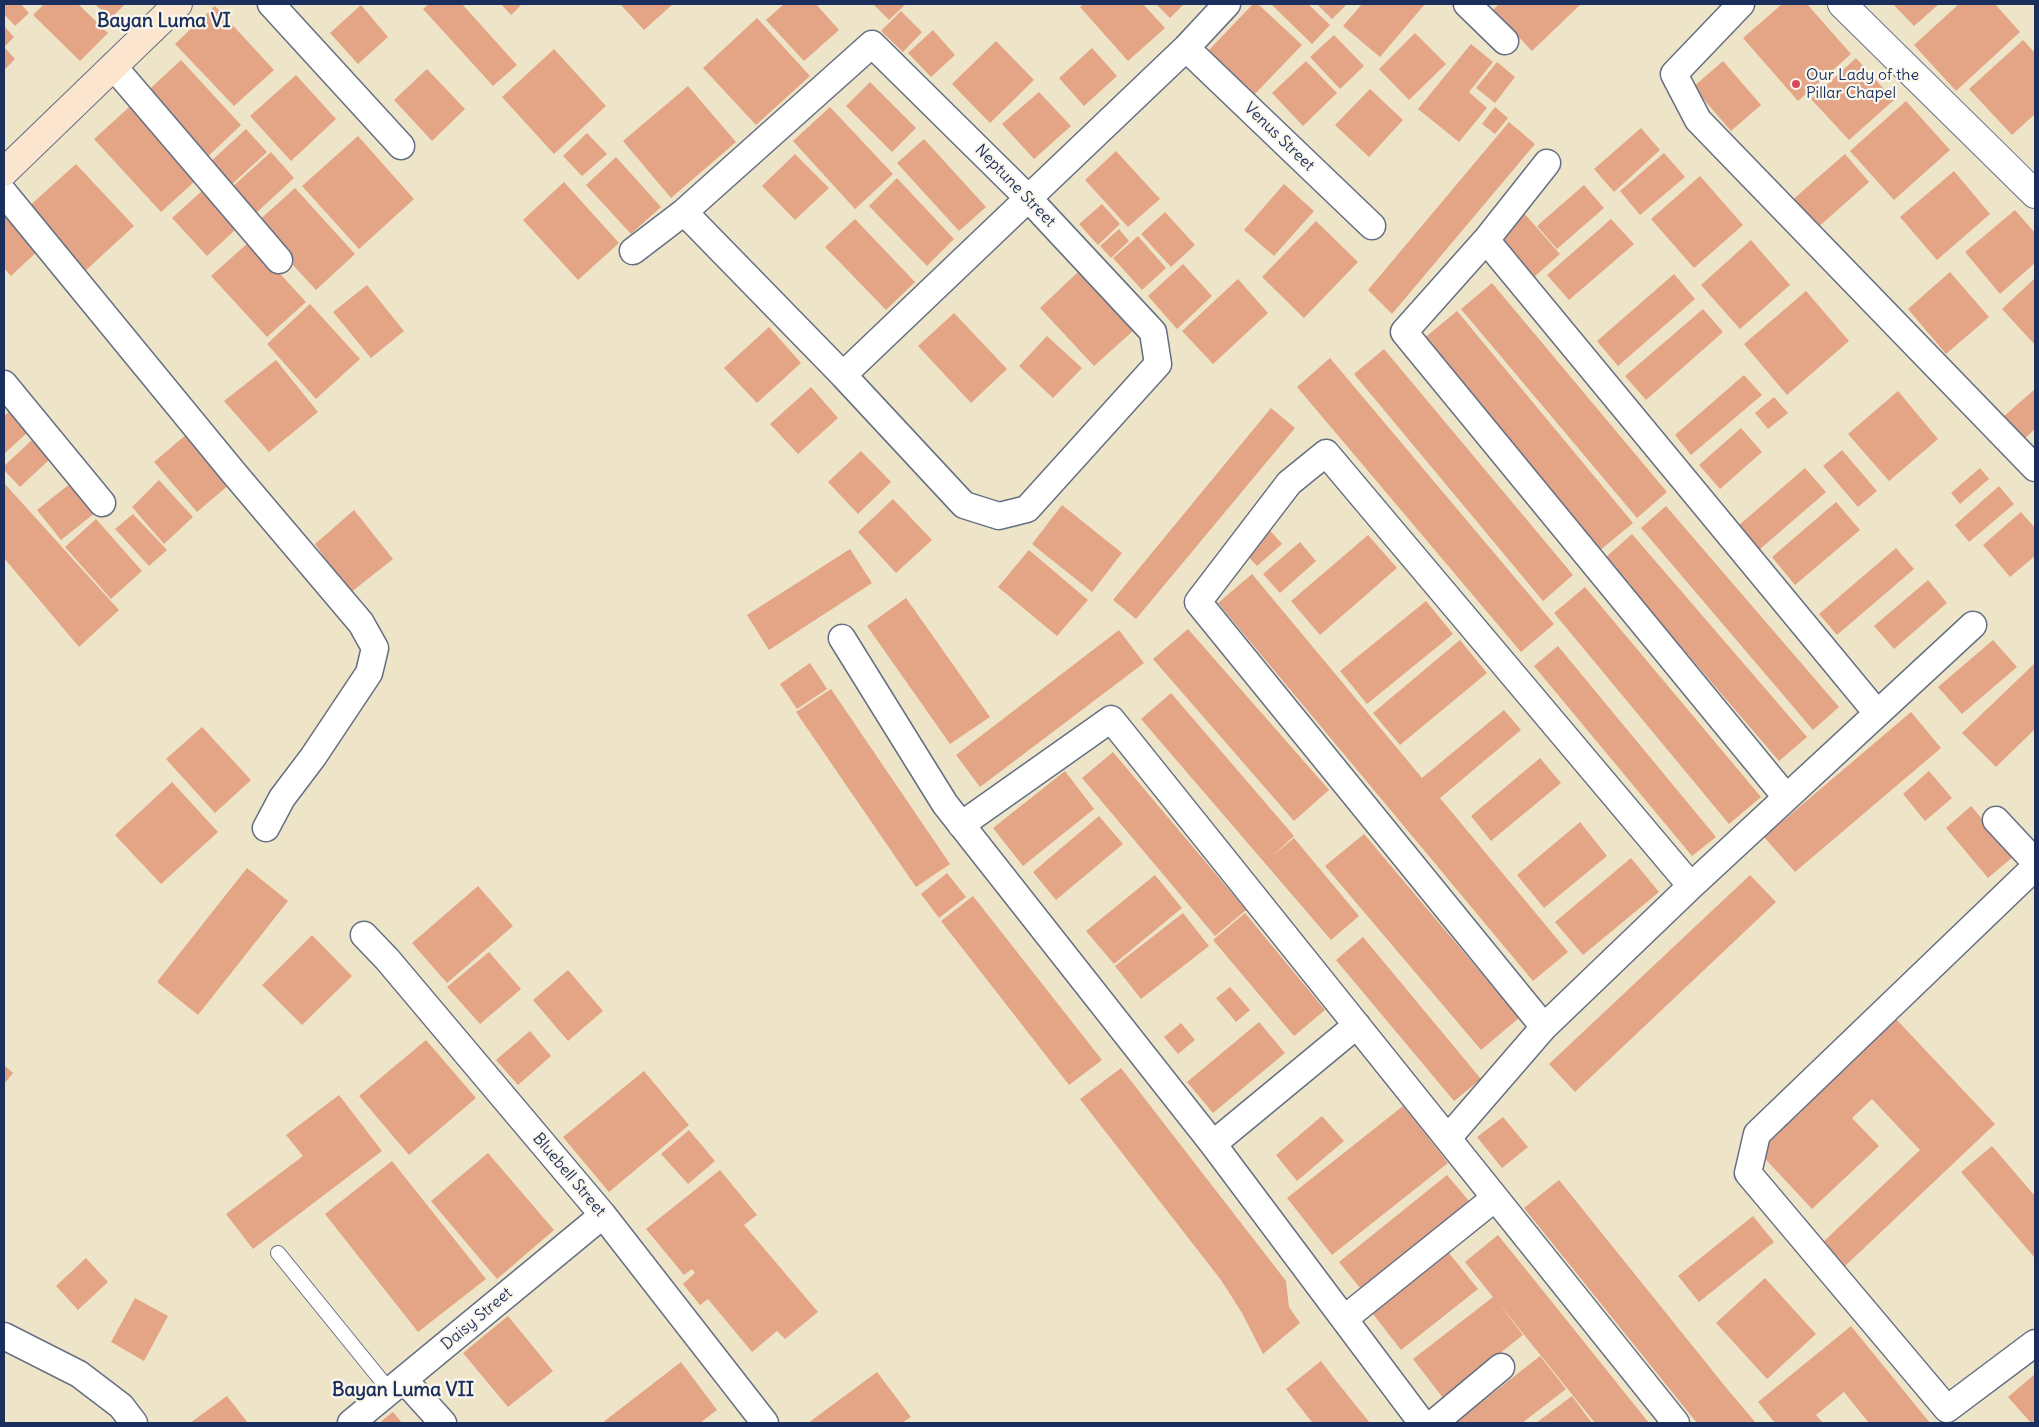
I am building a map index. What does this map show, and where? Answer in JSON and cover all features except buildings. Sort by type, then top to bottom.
[{"type":"main road","points":[[4,172],[178,4]]},
{"type":"street","points":[[271,4],[402,146]]},
{"type":"street","points":[[633,251],[684,212],[842,375],[1186,48],[1227,4]]},
{"type":"street","points":[[1467,4],[1505,41]]},
{"type":"street","points":[[1741,4],[1674,74],[1698,120],[2035,468]]},
{"type":"street","points":[[1842,4],[2035,194]]},
{"type":"street","name":"Neptune Street","points":[[684,212],[872,44],[1028,198],[1152,332],[1158,364],[1027,509],[999,516],[964,505],[842,375]]},
{"type":"street","name":"Venus Street","points":[[1186,48],[1372,226]]},
{"type":"street","points":[[113,66],[279,260]]},
{"type":"street","points":[[1547,163],[1486,240],[1404,332],[1786,797]]},
{"type":"street","points":[[4,193],[226,464],[361,623],[375,648],[369,672],[314,757],[282,798],[266,828]]},
{"type":"street","points":[[1486,240],[1878,713]]},
{"type":"street","points":[[4,384],[102,503]]},
{"type":"street","points":[[1544,1028],[1198,602],[1289,483],[1326,452],[1691,886]]},
{"type":"street","points":[[1448,1138],[1544,1028],[1691,886],[1973,625]]},
{"type":"street","points":[[842,638],[945,804],[1213,1144],[1422,1423]]},
{"type":"street","points":[[962,825],[1111,719],[1676,1423]]},
{"type":"street","points":[[1996,820],[2035,862]]},
{"type":"street","points":[[2035,866],[1757,1134],[1748,1173],[1947,1409],[2035,1343]]},
{"type":"street","name":"Bluebell Street","points":[[364,935],[603,1215],[765,1423]]},
{"type":"street","points":[[1213,1144],[1357,1025]]},
{"type":"street","points":[[1344,1319],[1495,1198]]},
{"type":"street","name":"Daisy Street","points":[[351,1423],[603,1215]]},
{"type":"street","points":[[4,1336],[79,1374],[121,1406],[134,1423]]},
{"type":"street","points":[[1434,1423],[1502,1367]]},
{"type":"street","points":[[397,1385],[443,1423]]},
{"type":"lane","points":[[278,1253],[397,1385]]},
{"type":"place","name":"Our Lady of the Pillar Chapel","points":[[1796,84]]},
{"type":"district","name":"Bayan Luma VI","points":[[164,22]]},
{"type":"district","name":"Bayan Luma VII","points":[[403,1391]]}]
